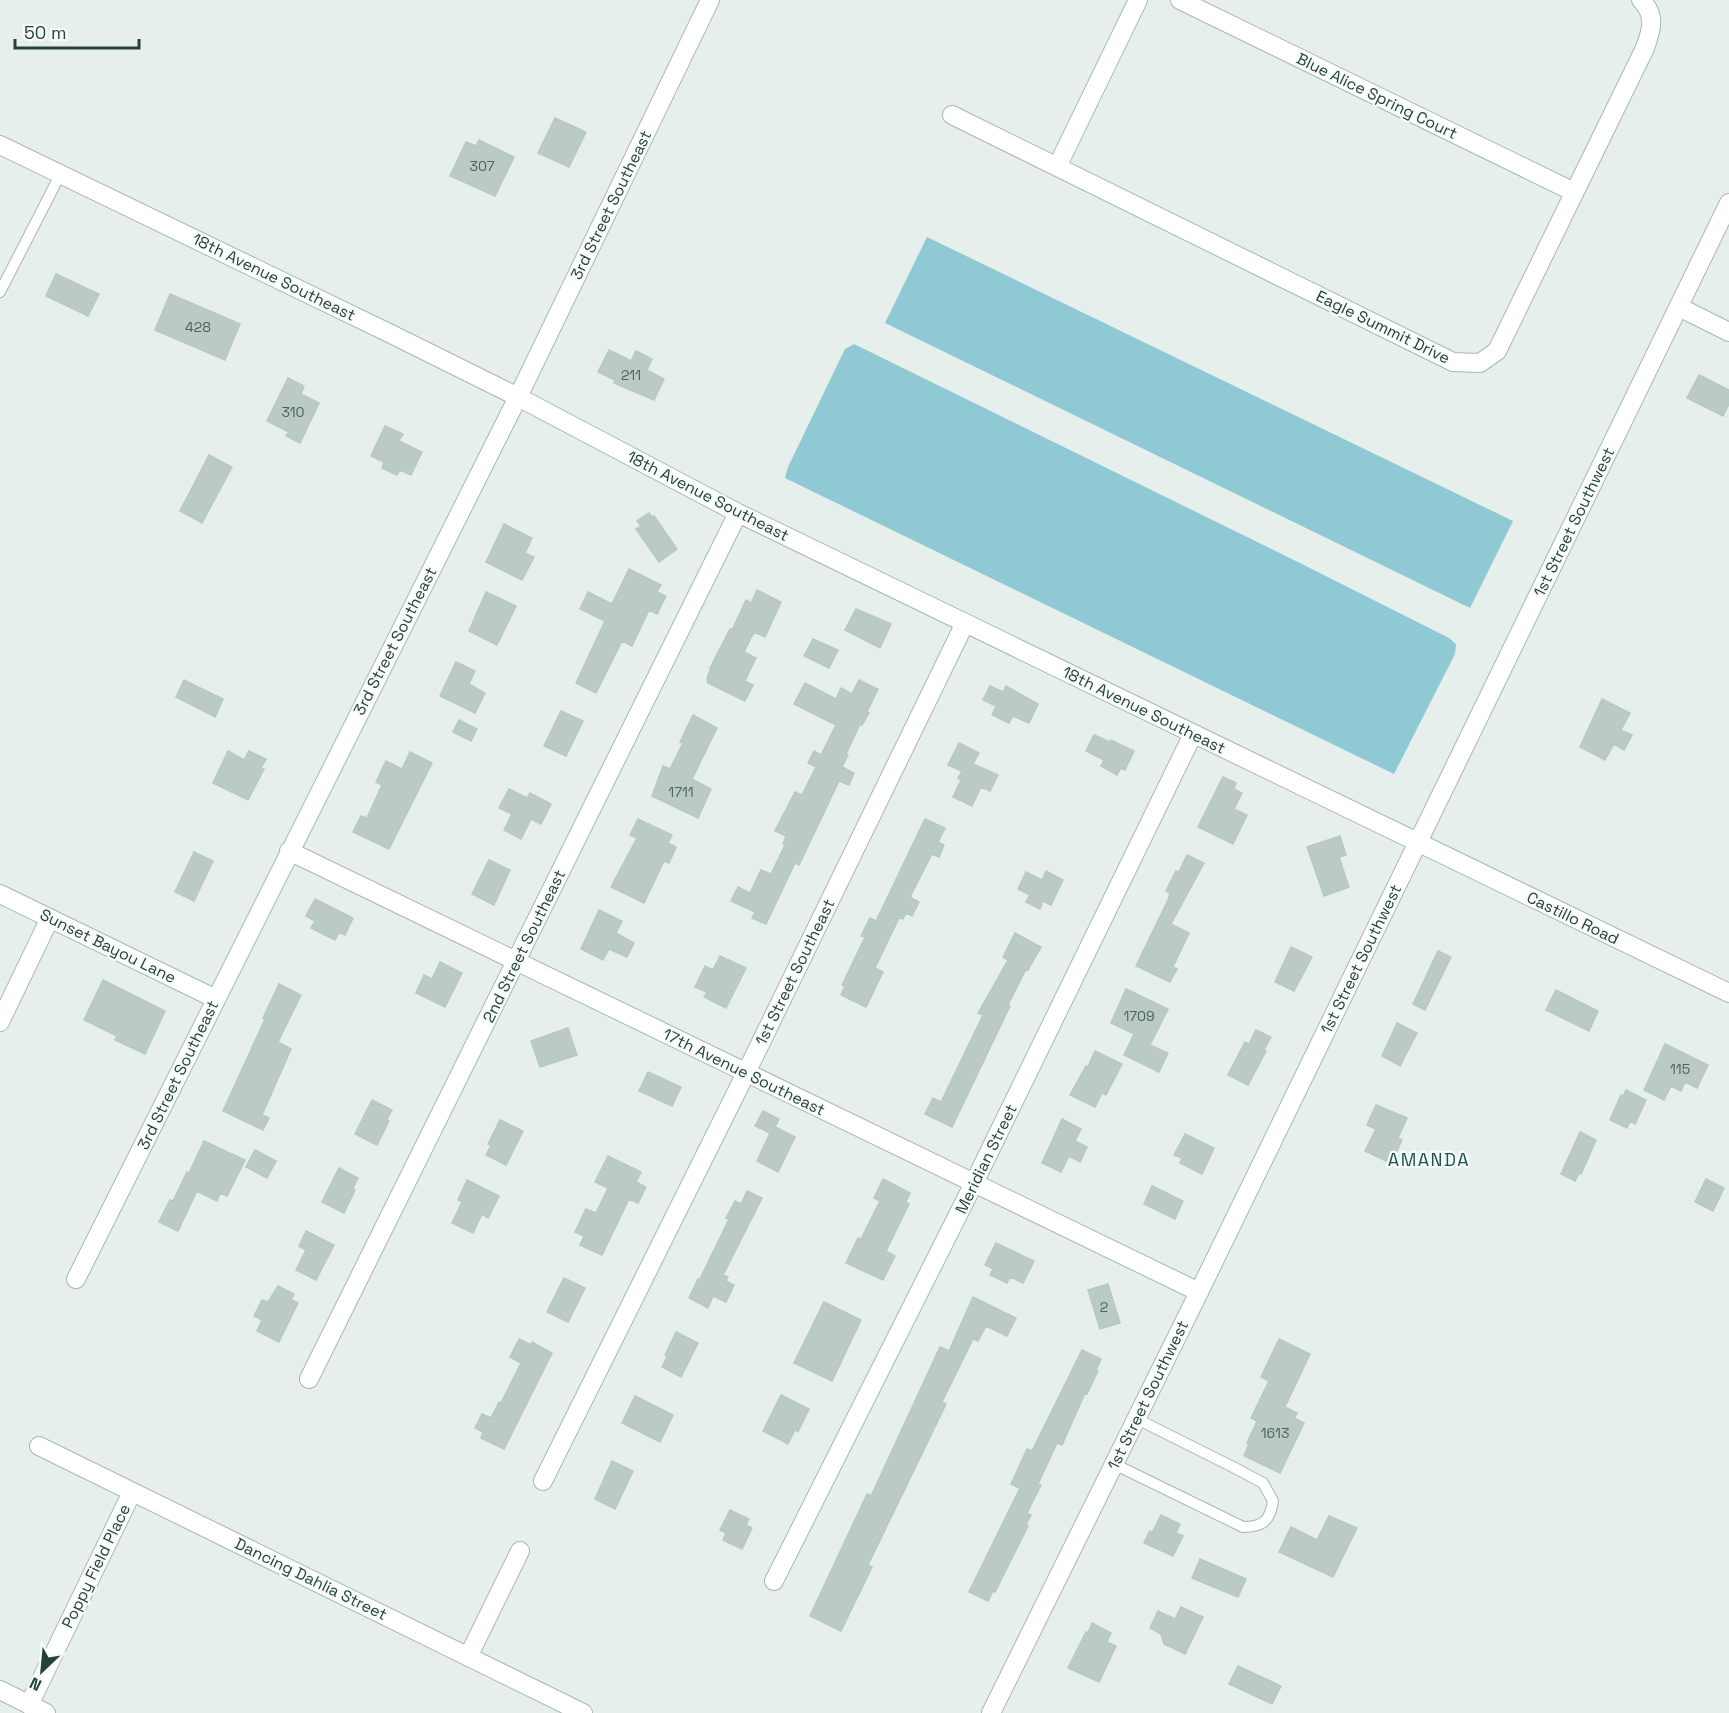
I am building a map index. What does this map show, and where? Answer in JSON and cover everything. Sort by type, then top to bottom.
[{"type":"street","name":"3rd Street Southeast","points":[[76,1279],[518,397],[710,0]]},
{"type":"street","points":[[1057,167],[1138,0]]},
{"type":"street","name":"Blue Alice Spring Court","points":[[1180,0],[1575,192]]},
{"type":"street","name":"Eagle Summit Drive","points":[[952,115],[1453,362],[1480,363],[1497,351],[1652,30],[1650,9],[1641,0]]},
{"type":"street","name":"18th Avenue Southeast","points":[[0,145],[518,397],[738,513],[1418,843]]},
{"type":"street","name":"1st Street Southwest","points":[[991,1713],[1137,1419],[1729,203]]},
{"type":"street","points":[[1679,307],[1729,332]]},
{"type":"street","name":"2nd Street Southeast","points":[[309,1378],[738,513]]},
{"type":"street","name":"1st Street Southeast","points":[[543,1481],[746,1073],[965,623]]},
{"type":"street","name":"Meridian Street","points":[[774,1581],[974,1183],[1193,734]]},
{"type":"street","name":"Castillo Road","points":[[1418,843],[1729,993]]},
{"type":"street","name":"17th Avenue Southeast","points":[[289,851],[1199,1292]]},
{"type":"street","name":"Sunset Bayou Lane","points":[[0,894],[216,999]]},
{"type":"street","points":[[0,1022],[50,918]]},
{"type":"street","name":"Dancing Dahlia Street","points":[[39,1446],[468,1657],[558,1708],[583,1713]]},
{"type":"street","name":"Poppy Field Place","points":[[29,1705],[132,1492]]},
{"type":"street","points":[[468,1657],[520,1551]]},
{"type":"street","points":[[0,1690],[46,1713]]},
{"type":"lane","points":[[0,292],[60,174]]},
{"type":"lane","points":[[1114,1464],[1243,1527],[1257,1527],[1267,1519],[1273,1501],[1263,1483],[1137,1419]]},
{"type":"water","points":[[927,237],[1513,521],[1470,608],[885,323]]},
{"type":"water","points":[[854,344],[1449,638],[1456,644],[1455,654],[1394,774],[785,478],[788,467],[845,349]]},
{"type":"building","points":[[555,118],[586,132],[569,167],[538,153]]},
{"type":"building","points":[[479,140],[514,157],[495,196],[450,176],[466,142],[476,146]]},
{"type":"building","points":[[56,274],[99,294],[88,316],[46,296]]},
{"type":"building","points":[[170,294],[240,324],[225,360],[155,330]]},
{"type":"building","points":[[609,350],[631,361],[636,351],[652,359],[647,370],[664,379],[654,400],[614,383],[615,380],[598,372]]},
{"type":"building","points":[[1699,375],[1729,390],[1729,404],[1723,416],[1687,398]]},
{"type":"building","points":[[288,378],[304,386],[301,394],[319,403],[300,443],[286,436],[289,432],[267,421]]},
{"type":"building","points":[[385,426],[403,434],[399,441],[422,452],[411,475],[400,470],[397,475],[382,468],[384,462],[371,456]]},
{"type":"building","points":[[209,455],[232,467],[202,523],[180,511]]},
{"type":"building","points":[[649,513],[652,517],[654,516],[677,549],[659,562],[636,529],[641,526],[637,521]]},
{"type":"building","points":[[504,524],[532,538],[525,553],[534,557],[522,580],[486,562]]},
{"type":"building","points":[[629,569],[661,585],[657,592],[666,596],[657,614],[649,610],[632,646],[622,641],[596,693],[576,683],[605,621],[580,609],[588,592],[612,604]]},
{"type":"building","points":[[757,590],[781,602],[765,637],[754,632],[744,652],[756,658],[745,681],[753,685],[745,701],[708,683],[707,678],[746,600],[751,603]]},
{"type":"building","points":[[486,592],[516,606],[497,645],[469,631]]},
{"type":"building","points":[[856,609],[891,624],[880,648],[845,630]]},
{"type":"building","points":[[813,639],[838,650],[829,668],[804,656]]},
{"type":"building","points":[[456,662],[475,671],[469,684],[485,693],[475,713],[440,696]]},
{"type":"building","points":[[184,680],[223,699],[215,717],[176,697]]},
{"type":"building","points":[[859,680],[878,689],[867,712],[869,713],[862,725],[860,724],[842,767],[854,773],[849,785],[839,781],[799,865],[795,863],[766,924],[752,918],[755,912],[731,901],[738,887],[750,893],[761,870],[771,874],[785,845],[783,844],[786,836],[775,831],[795,792],[802,795],[816,767],[808,763],[814,751],[821,755],[836,725],[794,704],[805,683],[836,699],[841,688],[852,694]]},
{"type":"building","points":[[990,686],[1003,692],[1006,686],[1038,704],[1029,723],[1013,716],[1009,723],[992,715],[996,706],[983,700]]},
{"type":"building","points":[[1602,699],[1630,713],[1621,730],[1632,735],[1624,750],[1614,744],[1605,760],[1580,747]]},
{"type":"building","points":[[561,711],[583,721],[566,756],[544,746]]},
{"type":"building","points":[[693,715],[717,728],[692,779],[711,789],[698,818],[652,796],[663,766],[670,769]]},
{"type":"building","points":[[459,720],[477,729],[471,741],[453,732]]},
{"type":"building","points":[[1094,735],[1134,751],[1125,770],[1121,768],[1117,775],[1101,766],[1104,760],[1086,751]]},
{"type":"building","points":[[959,743],[979,753],[973,764],[998,775],[990,791],[981,787],[972,806],[953,797],[961,780],[958,778],[962,771],[948,765]]},
{"type":"building","points":[[228,751],[244,760],[249,751],[266,759],[261,768],[264,769],[248,800],[213,783]]},
{"type":"building","points":[[410,752],[432,763],[389,849],[353,832],[361,816],[367,818],[382,785],[376,782],[386,761],[402,769]]},
{"type":"building","points":[[1223,777],[1236,783],[1234,789],[1242,793],[1234,809],[1247,815],[1233,844],[1198,827]]},
{"type":"building","points":[[509,789],[527,798],[530,793],[551,804],[541,824],[531,819],[521,839],[504,830],[512,814],[499,808]]},
{"type":"building","points":[[638,819],[672,835],[668,843],[676,847],[669,863],[664,861],[644,903],[611,887],[637,838],[630,835]]},
{"type":"building","points":[[925,819],[945,828],[938,842],[944,845],[939,857],[932,854],[910,897],[919,902],[912,916],[906,913],[903,919],[899,918],[875,968],[883,972],[866,1007],[841,995],[845,986],[842,985],[865,937],[861,936],[870,918],[876,921]]},
{"type":"building","points":[[1340,836],[1346,855],[1339,857],[1349,887],[1324,896],[1307,847]]},
{"type":"building","points":[[194,852],[213,861],[194,901],[175,892]]},
{"type":"building","points":[[1187,855],[1204,863],[1171,924],[1189,933],[1173,967],[1177,969],[1170,982],[1136,966],[1168,900],[1170,893],[1166,891]]},
{"type":"building","points":[[489,860],[510,870],[494,905],[472,894]]},
{"type":"building","points":[[1046,871],[1063,880],[1051,905],[1043,901],[1040,909],[1026,902],[1030,895],[1018,889],[1026,872],[1042,880]]},
{"type":"building","points":[[315,899],[353,918],[345,935],[339,932],[335,940],[311,928],[315,921],[306,916]]},
{"type":"building","points":[[599,910],[622,921],[616,933],[634,943],[627,957],[609,949],[603,960],[581,949]]},
{"type":"building","points":[[1015,933],[1041,947],[1028,970],[1026,969],[1008,1005],[1010,1006],[952,1127],[925,1114],[933,1098],[941,1102],[983,1015],[978,1013],[1008,960],[1003,957]]},
{"type":"building","points":[[1291,947],[1312,957],[1294,991],[1275,982]]},
{"type":"building","points":[[1438,951],[1451,957],[1425,1010],[1413,1004]]},
{"type":"building","points":[[720,956],[746,968],[726,1008],[704,997],[707,992],[695,987],[705,966],[713,970]]},
{"type":"building","points":[[440,962],[462,973],[445,1007],[416,993],[424,975],[432,979]]},
{"type":"building","points":[[103,980],[165,1011],[145,1054],[115,1040],[117,1036],[84,1020]]},
{"type":"building","points":[[279,984],[301,995],[278,1042],[291,1049],[262,1115],[269,1118],[263,1130],[223,1111]]},
{"type":"building","points":[[1126,989],[1168,1009],[1150,1045],[1168,1053],[1159,1072],[1124,1055],[1134,1034],[1111,1023]]},
{"type":"building","points":[[1556,990],[1598,1011],[1589,1031],[1546,1010]]},
{"type":"building","points":[[1397,1023],[1417,1033],[1400,1066],[1382,1056]]},
{"type":"building","points":[[568,1028],[577,1055],[540,1067],[531,1041]]},
{"type":"building","points":[[1256,1030],[1271,1037],[1248,1085],[1228,1075],[1245,1042],[1249,1044]]},
{"type":"building","points":[[1665,1044],[1708,1065],[1697,1088],[1685,1082],[1681,1091],[1671,1086],[1664,1100],[1644,1090]]},
{"type":"building","points":[[1095,1051],[1122,1064],[1106,1095],[1102,1093],[1095,1107],[1070,1095],[1086,1066],[1088,1067]]},
{"type":"building","points":[[648,1072],[681,1087],[672,1106],[639,1091]]},
{"type":"building","points":[[1626,1090],[1646,1100],[1635,1124],[1630,1121],[1627,1128],[1610,1120],[1621,1095],[1623,1096]]},
{"type":"building","points":[[372,1100],[392,1110],[377,1145],[355,1134]]},
{"type":"building","points":[[1376,1105],[1407,1118],[1398,1138],[1402,1140],[1396,1153],[1391,1151],[1386,1161],[1365,1151],[1376,1129],[1367,1125]]},
{"type":"building","points":[[763,1111],[779,1119],[775,1127],[795,1137],[778,1172],[757,1161],[770,1133],[755,1126]]},
{"type":"building","points":[[1062,1119],[1081,1129],[1075,1141],[1087,1147],[1080,1162],[1069,1156],[1061,1172],[1042,1163]]},
{"type":"building","points":[[500,1120],[523,1131],[506,1165],[486,1155],[491,1145],[488,1144]]},
{"type":"building","points":[[1580,1132],[1596,1140],[1581,1174],[1579,1173],[1575,1181],[1561,1174]]},
{"type":"building","points":[[1185,1134],[1214,1148],[1202,1174],[1180,1163],[1182,1158],[1174,1155]]},
{"type":"building","points":[[204,1141],[245,1160],[227,1196],[220,1193],[217,1201],[197,1191],[178,1231],[159,1222],[170,1200],[173,1201],[187,1172],[189,1173]]},
{"type":"building","points":[[255,1150],[276,1161],[267,1178],[246,1167]]},
{"type":"building","points":[[608,1156],[641,1172],[636,1182],[646,1187],[638,1203],[629,1199],[602,1255],[580,1245],[584,1236],[575,1232],[586,1209],[596,1213],[608,1188],[595,1182]]},
{"type":"building","points":[[339,1168],[358,1178],[344,1213],[322,1202]]},
{"type":"building","points":[[883,1179],[910,1193],[906,1202],[909,1204],[886,1251],[895,1256],[883,1280],[846,1263],[880,1201],[874,1198]]},
{"type":"building","points":[[1706,1179],[1724,1188],[1713,1211],[1695,1202]]},
{"type":"building","points":[[467,1180],[499,1196],[488,1218],[482,1214],[473,1233],[452,1223],[462,1202],[458,1200]]},
{"type":"building","points":[[1152,1186],[1183,1201],[1175,1219],[1144,1204]]},
{"type":"building","points":[[747,1191],[762,1198],[723,1275],[728,1277],[726,1281],[734,1285],[726,1302],[713,1296],[708,1308],[689,1298],[729,1219],[726,1218],[735,1201],[741,1204]]},
{"type":"building","points":[[306,1231],[334,1245],[316,1280],[296,1270],[306,1250],[299,1246]]},
{"type":"building","points":[[996,1243],[1034,1261],[1023,1283],[1010,1277],[1007,1283],[990,1275],[993,1269],[985,1265]]},
{"type":"building","points":[[564,1278],[585,1288],[568,1322],[547,1312]]},
{"type":"building","points":[[1108,1284],[1120,1323],[1100,1329],[1088,1290]]},
{"type":"building","points":[[278,1286],[294,1294],[291,1300],[298,1303],[279,1342],[257,1331],[262,1320],[254,1316],[262,1300],[268,1302]]},
{"type":"building","points":[[973,1297],[1016,1318],[1007,1336],[986,1326],[978,1341],[973,1339],[942,1402],[946,1404],[868,1565],[872,1567],[841,1631],[810,1616],[867,1494],[871,1496],[940,1347],[949,1351]]},
{"type":"building","points":[[824,1302],[861,1320],[832,1381],[794,1363]]},
{"type":"building","points":[[676,1332],[698,1343],[681,1377],[662,1367]]},
{"type":"building","points":[[519,1339],[531,1345],[532,1342],[552,1353],[504,1449],[481,1438],[483,1432],[475,1428],[482,1414],[491,1418],[521,1363],[510,1357]]},
{"type":"building","points":[[1279,1339],[1310,1354],[1285,1407],[1297,1413],[1294,1418],[1304,1423],[1280,1473],[1244,1456],[1257,1421],[1251,1418],[1269,1381],[1261,1377]]},
{"type":"building","points":[[1082,1350],[1101,1359],[1096,1370],[1098,1371],[1087,1394],[1085,1393],[1062,1445],[1057,1443],[1038,1484],[1041,1485],[1027,1513],[1031,1515],[1026,1525],[1028,1526],[995,1592],[993,1591],[988,1601],[969,1592],[1020,1488],[1011,1484],[1027,1449],[1032,1451]]},
{"type":"building","points":[[781,1395],[809,1409],[798,1432],[795,1430],[788,1444],[763,1431]]},
{"type":"building","points":[[635,1396],[673,1415],[660,1442],[622,1423]]},
{"type":"building","points":[[612,1461],[633,1471],[615,1509],[595,1499]]},
{"type":"building","points":[[730,1510],[749,1519],[746,1525],[752,1528],[742,1549],[723,1540],[726,1533],[720,1530]]},
{"type":"building","points":[[1161,1515],[1180,1524],[1176,1533],[1183,1536],[1173,1556],[1144,1543]]},
{"type":"building","points":[[1329,1516],[1357,1528],[1333,1577],[1279,1552],[1291,1527],[1317,1540]]},
{"type":"building","points":[[1200,1559],[1246,1579],[1238,1597],[1192,1578]]},
{"type":"building","points":[[1181,1607],[1203,1617],[1185,1654],[1164,1644],[1161,1634],[1150,1628],[1158,1611],[1175,1619]]},
{"type":"building","points":[[1092,1623],[1111,1633],[1107,1642],[1116,1646],[1099,1682],[1068,1668]]},
{"type":"building","points":[[1238,1666],[1281,1686],[1272,1704],[1229,1684]]},
{"type":"district","name":"AMANDA","points":[[1429,1159]]}]
